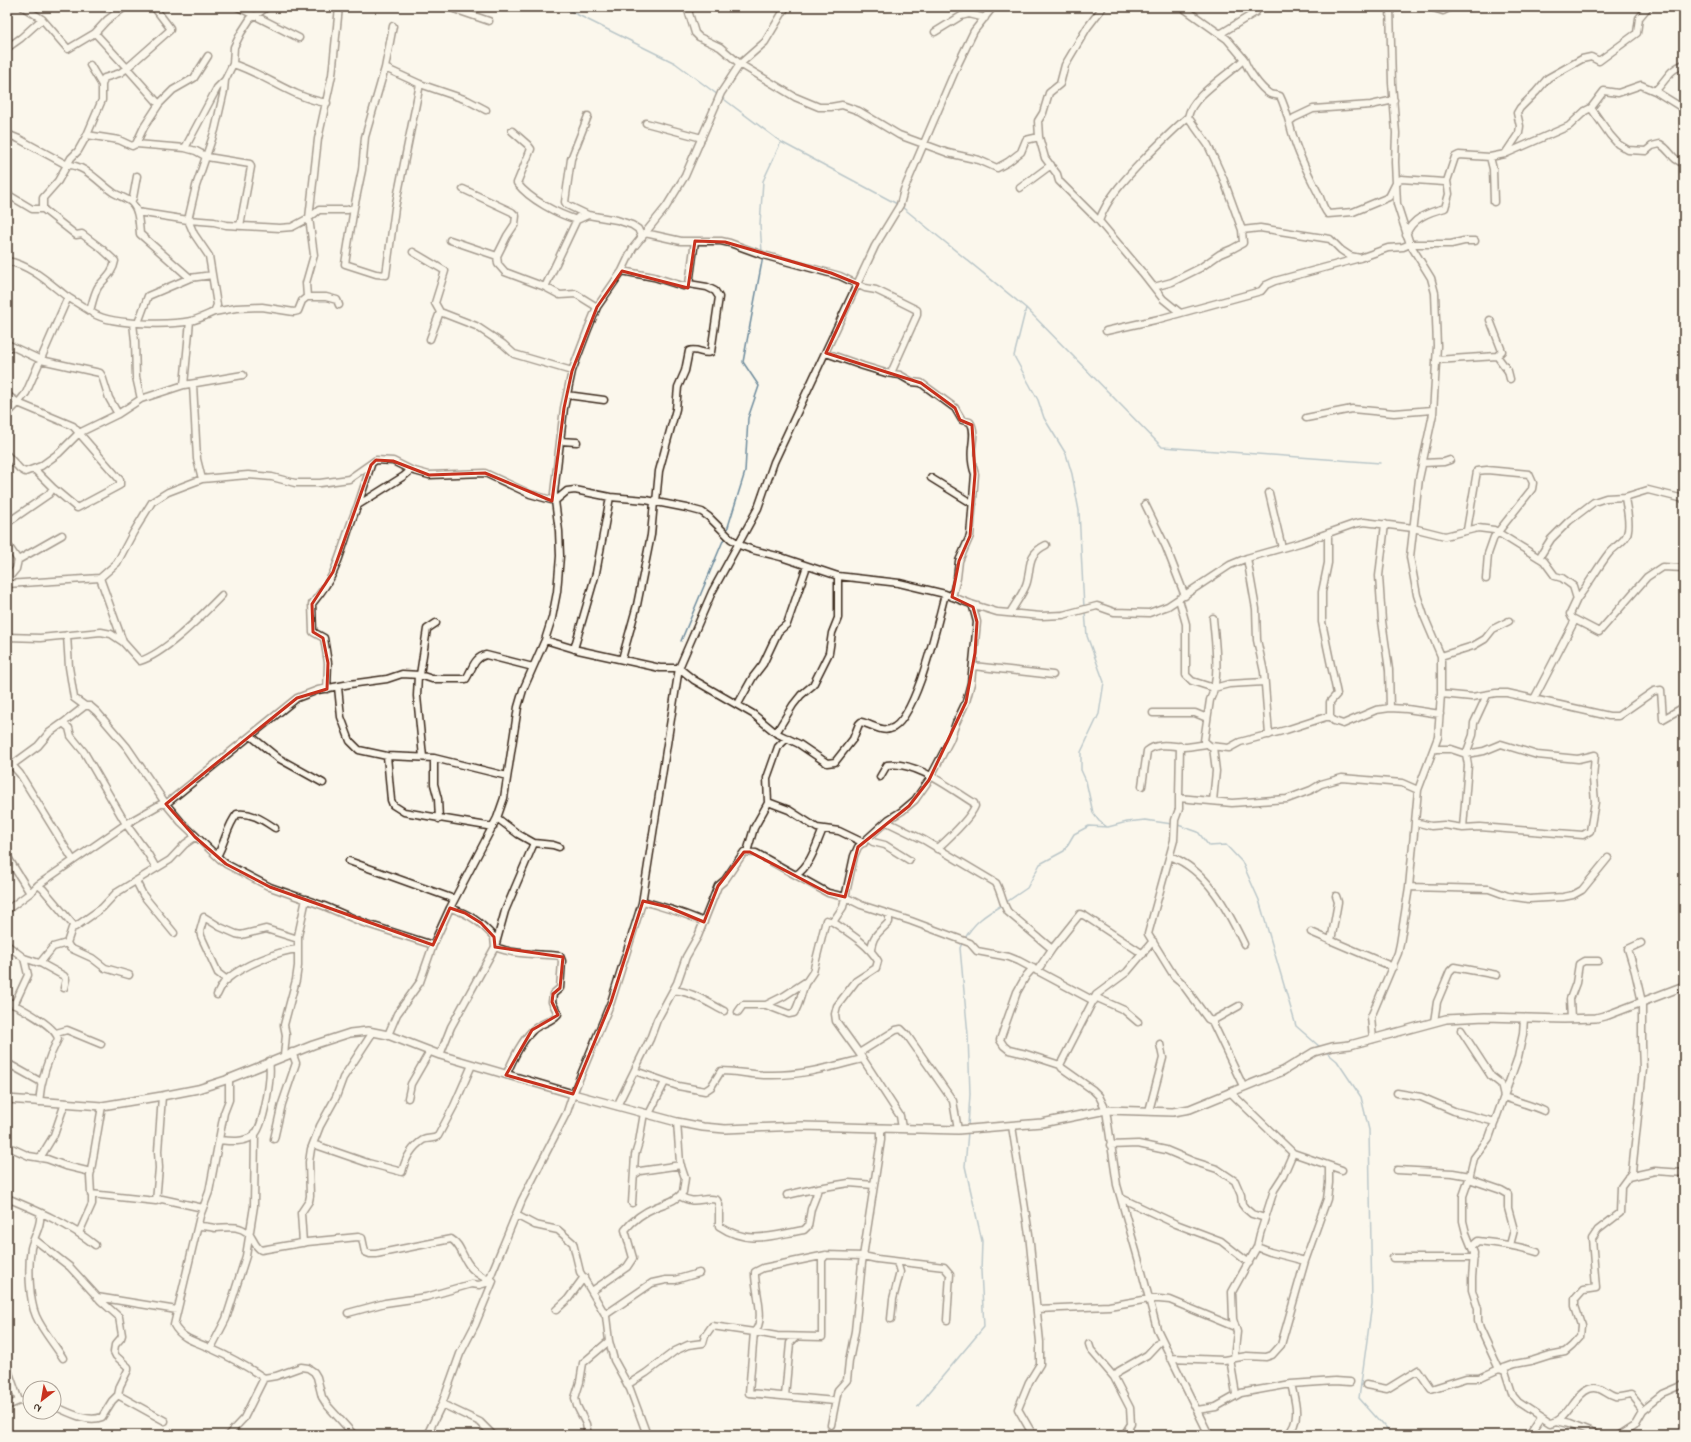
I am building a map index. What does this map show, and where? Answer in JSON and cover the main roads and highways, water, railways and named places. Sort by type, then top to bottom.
[{"type":"waterway","points":[[562,7],[675,63],[718,95]]},
{"type":"waterway","points":[[721,97],[781,142],[899,205]]},
{"type":"waterway","points":[[762,252],[760,224],[763,181],[781,142]]},
{"type":"waterway","points":[[902,207],[1026,308],[1162,447],[1380,463]]},
{"type":"waterway","points":[[727,530],[745,472],[748,418],[759,386],[743,362],[763,256]]},
{"type":"waterway","points":[[1026,308],[1014,356],[1038,400],[1044,418],[1066,454],[1072,474],[1079,511],[1084,608]]},
{"type":"waterway","points":[[681,641],[725,536]]},
{"type":"waterway","points":[[1085,612],[1087,636],[1104,682],[1099,714],[1081,752],[1081,770],[1086,781],[1093,813],[1099,821],[1107,827]]},
{"type":"waterway","points":[[1005,903],[1027,888],[1040,864],[1064,851],[1074,834],[1089,826],[1108,827],[1127,822],[1145,820],[1172,824]]},
{"type":"waterway","points":[[1178,825],[1198,832],[1209,846],[1226,845],[1242,862],[1259,900],[1296,1026],[1320,1047]]},
{"type":"waterway","points":[[964,940],[972,928],[980,920],[1002,905]]},
{"type":"waterway","points":[[962,943],[960,948],[968,1035],[970,1094],[968,1126]]},
{"type":"waterway","points":[[1326,1052],[1337,1061],[1361,1097],[1369,1130],[1372,1304],[1359,1398],[1391,1434],[1395,1435]]},
{"type":"waterway","points":[[917,1407],[984,1327],[981,1271],[982,1241],[965,1166],[968,1132]]}]
